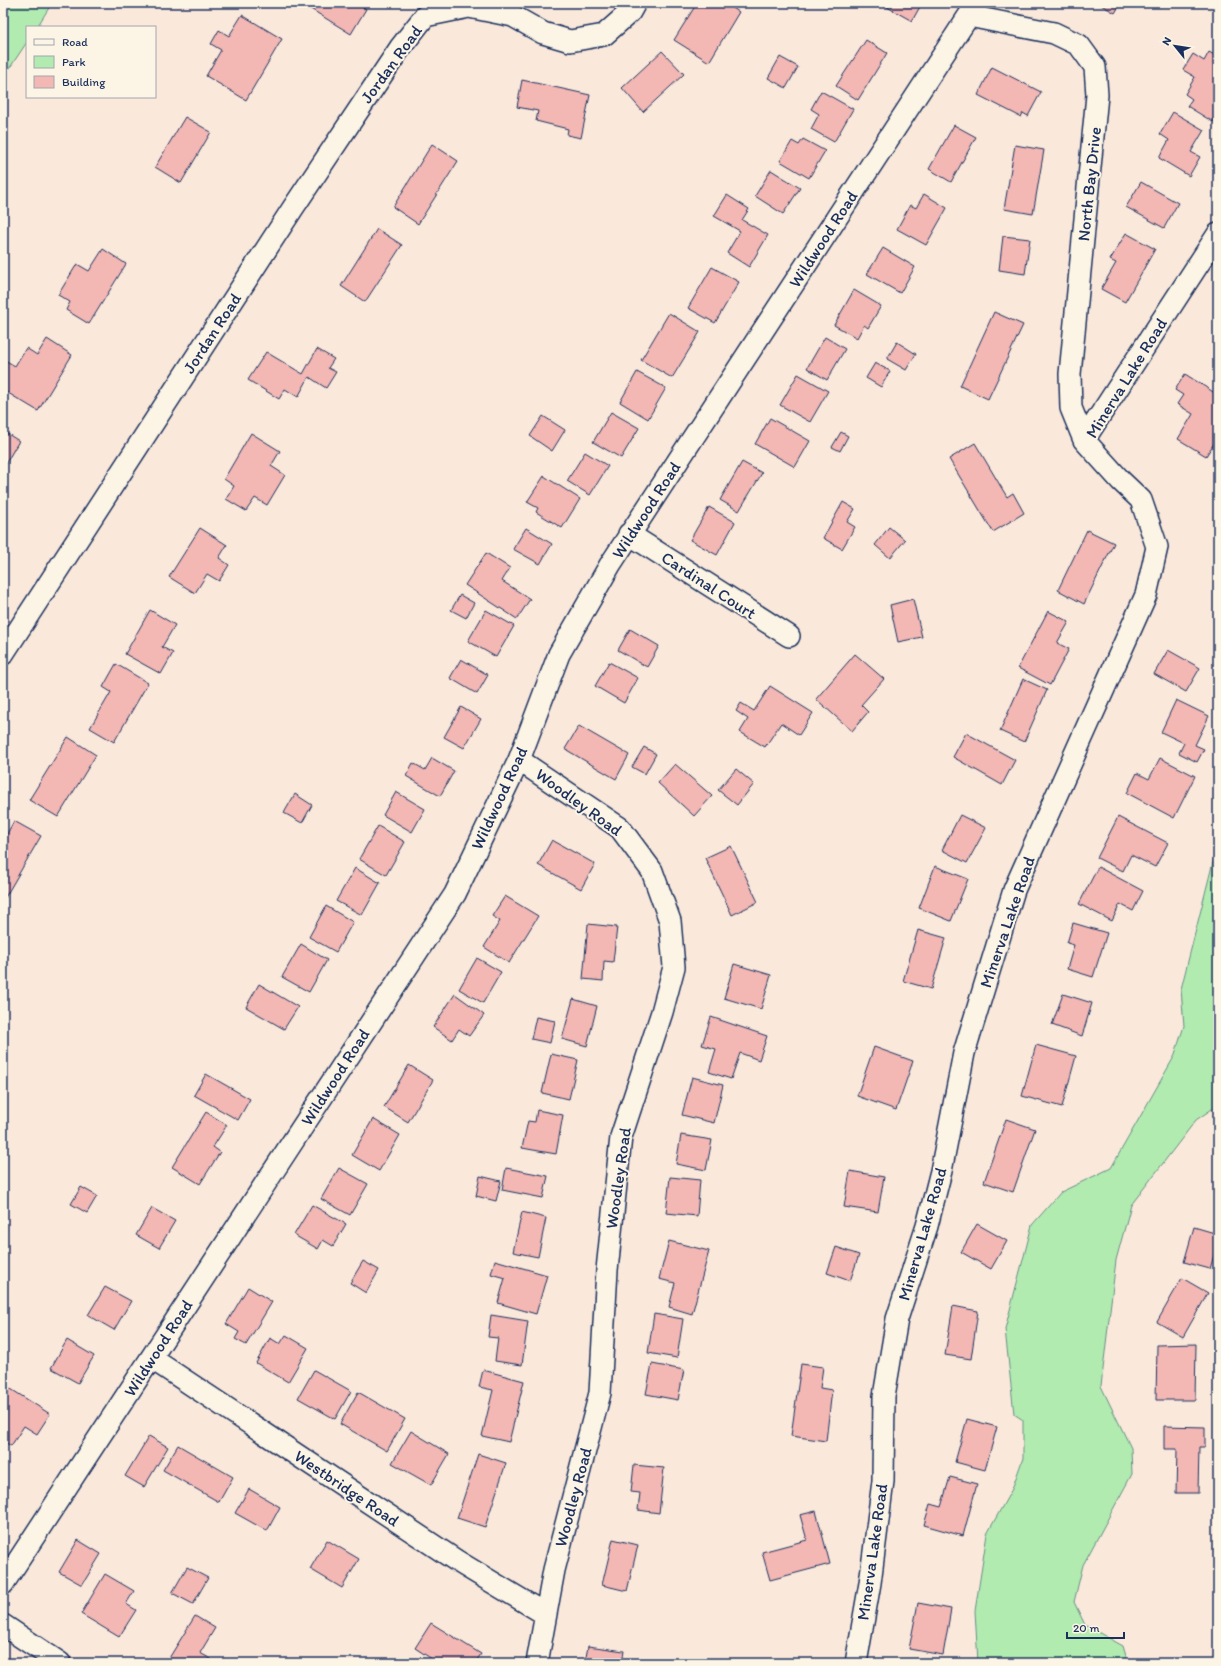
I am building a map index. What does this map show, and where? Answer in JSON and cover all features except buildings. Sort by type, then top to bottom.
[{"type":"street","points":[[422,10],[469,7],[513,16],[543,33],[570,41],[604,35],[630,12],[636,3]]},
{"type":"street","name":"Jordan Road","points":[[3,654],[297,202],[400,48],[422,10]]},
{"type":"street","name":"North Bay Drive","points":[[973,10],[1054,33],[1079,45],[1095,67],[1097,94],[1070,374],[1071,408],[1084,440]]},
{"type":"street","name":"Wildwood Road","points":[[3,1584],[455,894],[519,760],[559,654],[629,534],[973,10]]},
{"type":"street","name":"Minerva Lake Road","points":[[856,1663],[870,1583],[882,1489],[884,1396],[897,1319],[927,1226],[941,1171],[964,1053],[1014,890],[1146,595],[1158,547],[1141,500],[1121,481],[1084,440],[1218,234]]},
{"type":"street","name":"Cardinal Court","points":[[629,534],[789,636]]},
{"type":"street","name":"Woodley Road","points":[[519,760],[620,828],[652,871],[670,921],[674,967],[662,1012],[621,1137],[607,1270],[600,1393],[554,1570],[537,1663]]},
{"type":"street","name":"Westbridge Road","points":[[151,1358],[457,1561],[546,1614]]},
{"type":"street","points":[[3,1625],[60,1663]]},
{"type":"green space","points":[[8,3],[52,3],[38,26],[26,26],[26,44],[3,78],[3,11]]},
{"type":"green space","points":[[1218,842],[1218,1105],[1196,1120],[1131,1205],[1116,1260],[1101,1386],[1131,1448],[1132,1474],[1083,1565],[1074,1602],[1085,1625],[1123,1646],[1128,1663],[978,1663],[975,1611],[987,1534],[1012,1489],[1023,1458],[1023,1420],[1014,1414],[1005,1329],[1032,1225],[1061,1192],[1111,1168],[1174,1057],[1184,1026],[1181,989]]}]
